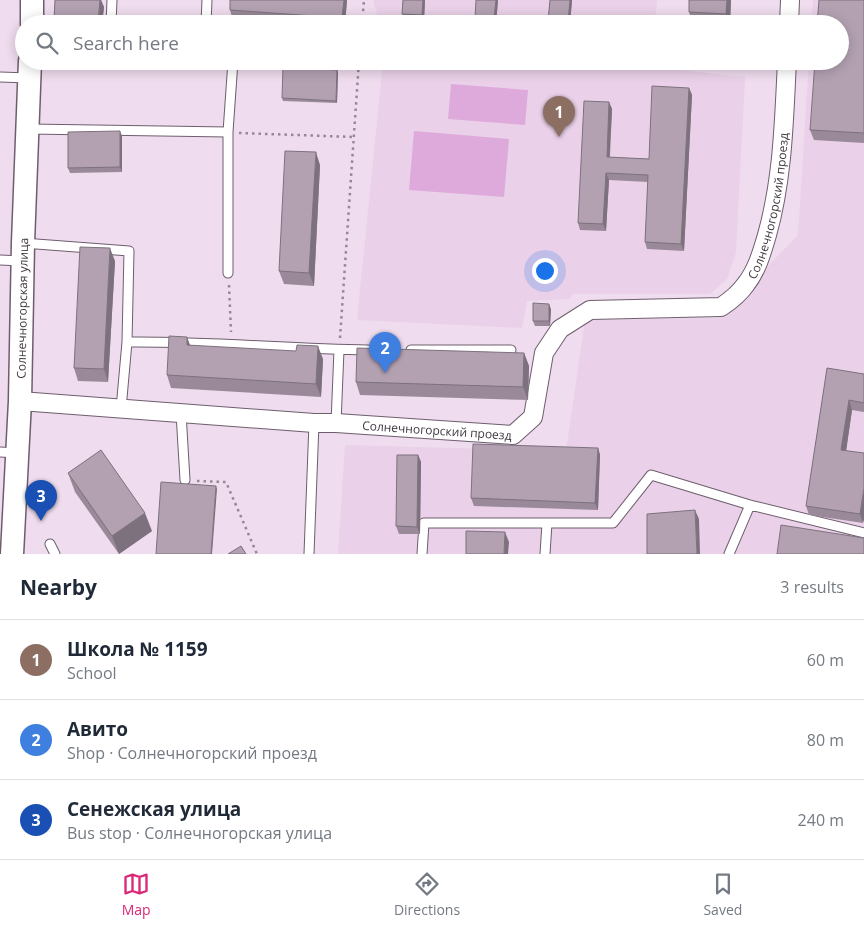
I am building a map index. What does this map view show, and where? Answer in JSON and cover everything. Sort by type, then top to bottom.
[{"type":"street","points":[[789,15],[790,0]]},
{"type":"street","name":"Солнечногорская улица","points":[[12,554],[8,453],[20,401],[23,252],[30,70]]},
{"type":"street","name":"Солнечногорский проезд","points":[[20,401],[314,423],[513,435],[533,416],[544,353],[560,328],[590,310],[721,307],[733,299],[747,284],[760,257],[777,191],[783,146],[787,70]]},
{"type":"lane","points":[[111,15],[112,0]]},
{"type":"lane","points":[[206,15],[207,0]]},
{"type":"lane","points":[[0,77],[30,70]]},
{"type":"lane","points":[[228,274],[228,132],[232,70]]},
{"type":"lane","points":[[27,129],[228,132]]},
{"type":"lane","points":[[0,260],[23,252],[129,251],[127,342],[121,409]]},
{"type":"lane","points":[[127,342],[166,341],[339,350],[377,350]]},
{"type":"lane","points":[[336,423],[339,350]]},
{"type":"lane","points":[[406,350],[511,350]]},
{"type":"lane","points":[[181,413],[185,480]]},
{"type":"lane","points":[[309,554],[314,423]]},
{"type":"lane","points":[[422,554],[424,523],[613,523],[651,475],[750,505],[864,533]]},
{"type":"lane","points":[[729,554],[750,505]]},
{"type":"lane","points":[[545,554],[547,523]]},
{"type":"lane","points":[[50,544],[55,554]]},
{"type":"path","points":[[363,15],[364,0]]},
{"type":"path","points":[[339,350],[358,70]]},
{"type":"path","points":[[228,132],[354,137]]},
{"type":"path","points":[[228,274],[231,344]]},
{"type":"path","points":[[185,480],[226,482],[257,554]]},
{"type":"shaded area","points":[[373,0],[657,0],[656,15],[377,15]]},
{"type":"shaded area","points":[[813,0],[864,0],[864,554],[338,554],[345,445],[566,451],[585,320],[718,318],[798,235],[808,70],[849,70],[849,15],[812,15]]},
{"type":"shaded area","points":[[382,70],[681,70],[745,77],[736,253],[727,279],[710,294],[572,294],[571,299],[527,301],[522,328],[357,320]]},
{"type":"shaded area","points":[[451,84],[528,90],[525,125],[448,119]]},
{"type":"shaded area","points":[[414,131],[509,139],[504,197],[409,190]]},
{"type":"building","points":[[55,0],[100,0],[99,15],[54,15]]},
{"type":"building","points":[[230,0],[344,0],[342,15],[300,15],[230,10]]},
{"type":"building","points":[[403,0],[423,0],[422,15],[402,14]]},
{"type":"building","points":[[476,0],[496,0],[494,15],[475,15]]},
{"type":"building","points":[[550,0],[570,0],[569,15],[549,15]]},
{"type":"building","points":[[689,0],[727,0],[726,14],[689,12]]},
{"type":"building","points":[[819,0],[864,0],[864,133],[810,130],[814,70],[849,70],[849,15],[818,15]]},
{"type":"building","points":[[283,70],[337,70],[336,101],[282,98]]},
{"type":"building","points":[[652,86],[689,88],[681,244],[645,242],[648,175],[606,173],[603,224],[578,223],[584,101],[609,102],[607,157],[649,159]]},
{"type":"building","points":[[120,131],[120,167],[68,168],[68,132]]},
{"type":"building","points":[[285,151],[316,152],[309,273],[279,271]]},
{"type":"building","points":[[80,247],[110,248],[104,369],[74,368]]},
{"type":"building","points":[[533,303],[549,304],[549,321],[533,321]]},
{"type":"building","points":[[169,336],[187,337],[187,345],[296,351],[297,345],[318,346],[316,384],[167,375]]},
{"type":"building","points":[[357,348],[524,353],[523,387],[356,382]]},
{"type":"building","points":[[827,368],[864,374],[864,403],[849,400],[841,450],[864,453],[864,488],[860,514],[806,506]]},
{"type":"building","points":[[473,444],[598,448],[595,503],[471,498]]},
{"type":"building","points":[[101,450],[145,513],[112,536],[68,473]]},
{"type":"building","points":[[397,455],[418,455],[417,527],[396,526]]},
{"type":"building","points":[[161,482],[216,486],[211,554],[156,554]]},
{"type":"building","points":[[695,510],[697,554],[647,554],[647,514]]},
{"type":"building","points":[[781,525],[864,538],[864,554],[777,554]]},
{"type":"building","points":[[466,531],[505,532],[504,554],[466,554]]},
{"type":"building","points":[[241,546],[246,554],[228,554]]},
{"type":"place","name":"Школа № 1159","points":[[559,137]]},
{"type":"place","name":"Авито","points":[[385,373]]},
{"type":"place","name":"Сенежская улица","points":[[41,521]]}]
